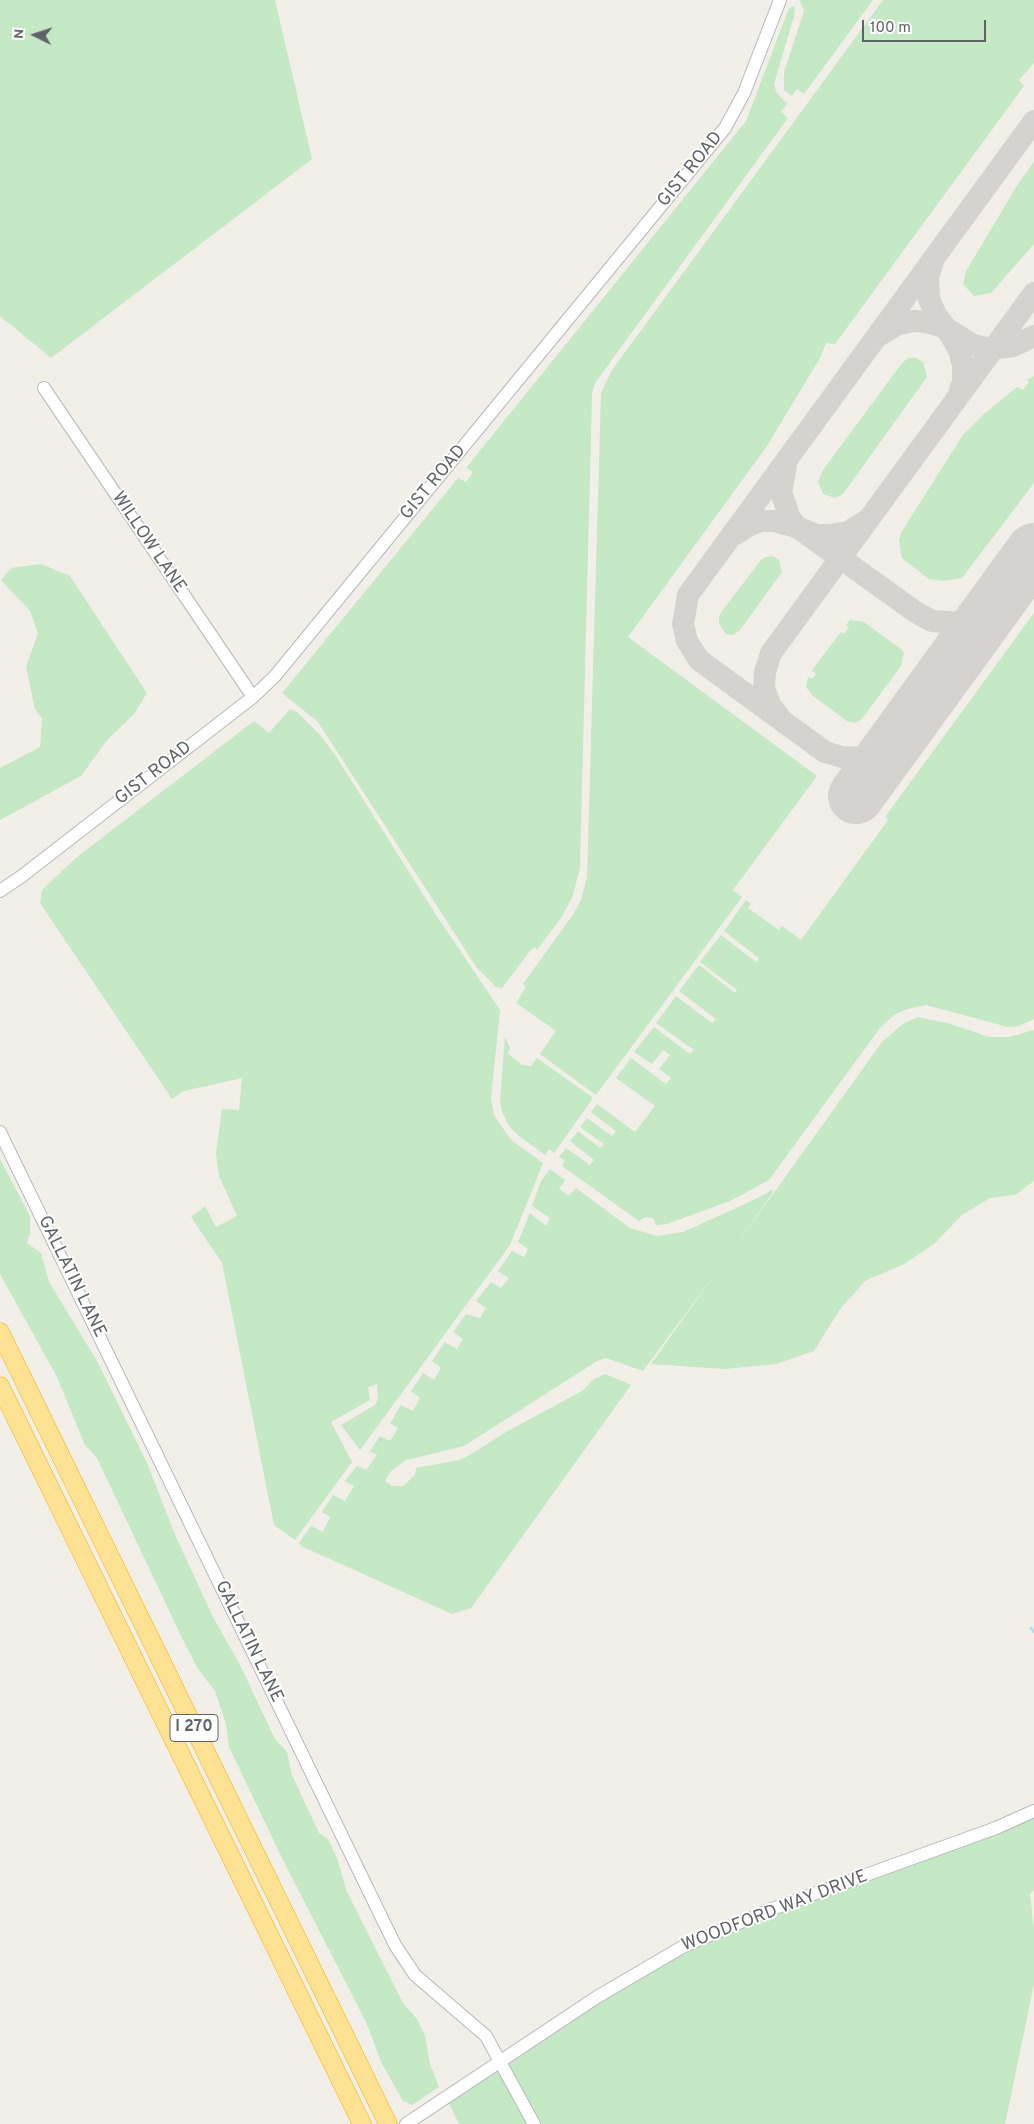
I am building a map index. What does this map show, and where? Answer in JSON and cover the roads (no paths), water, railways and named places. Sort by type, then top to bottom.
[{"type":"highway","name":"I 270","points":[[0,1332],[388,2124]]},
{"type":"highway","name":"I 270","points":[[0,1386],[362,2124]]},
{"type":"street","name":"GIST ROAD","points":[[0,891],[253,697],[287,661],[678,188],[724,128],[744,93],[780,0]]},
{"type":"street","name":"WILLOW LANE","points":[[44,388],[253,697]]},
{"type":"street","name":"GALLATIN LANE","points":[[0,1132],[395,1945],[415,1975],[478,2028],[501,2060],[534,2124]]},
{"type":"street","name":"WOODFORD WAY DRIVE","points":[[406,2124],[597,1996],[684,1946],[772,1909],[996,1828],[1034,1811]]},
{"type":"waterway","points":[[1031,1628],[1034,1632]]}]
